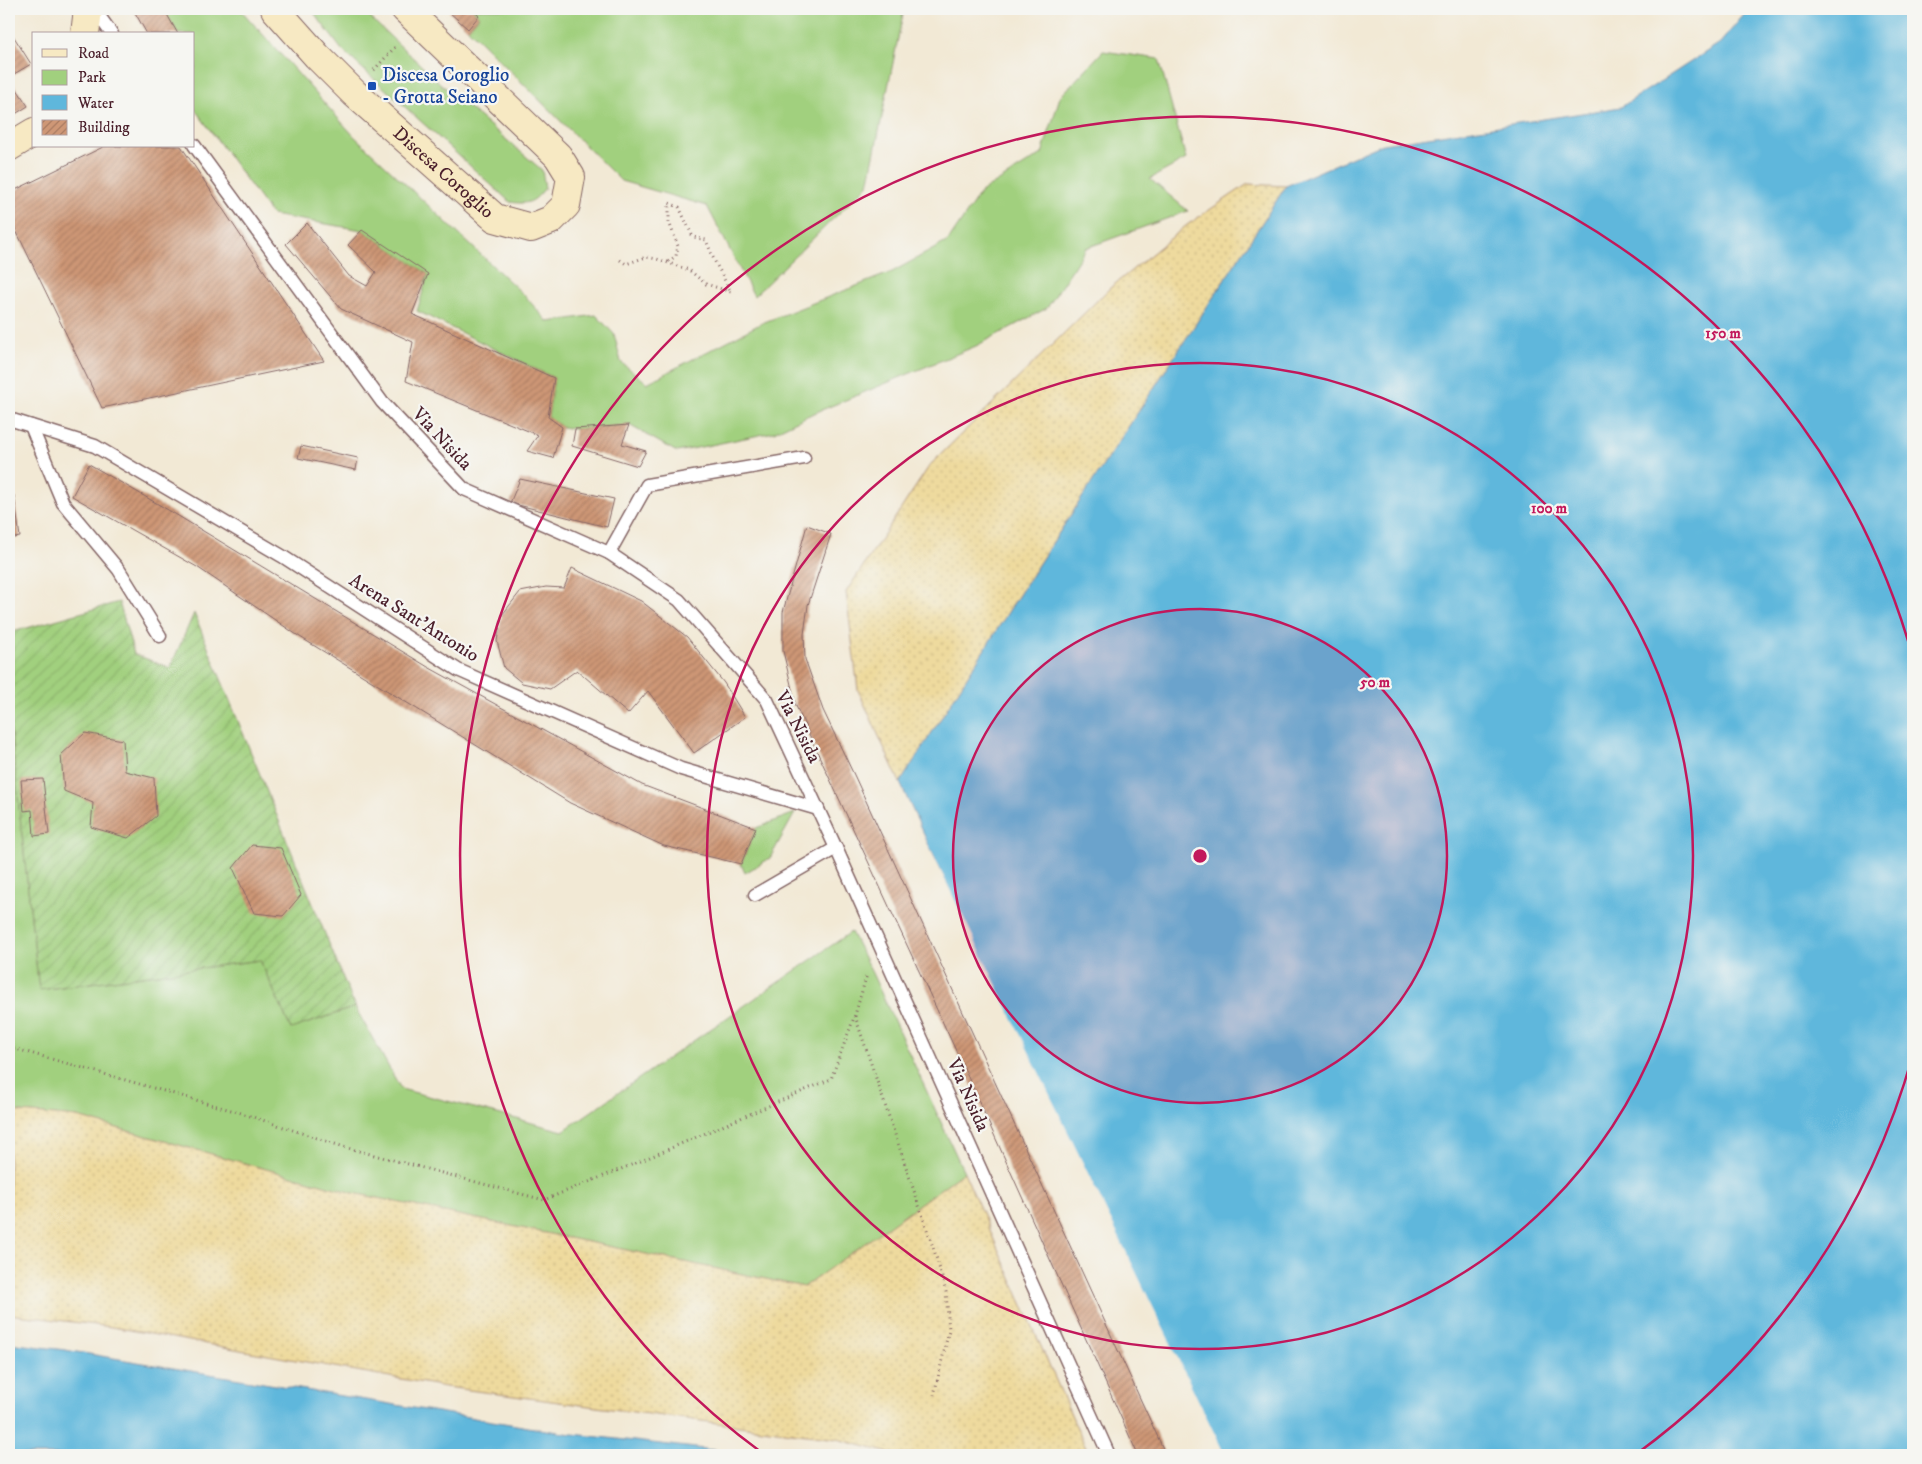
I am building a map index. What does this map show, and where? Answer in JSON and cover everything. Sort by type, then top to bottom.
[{"type":"street","points":[[85,32],[88,9]]},
{"type":"street","name":"Discesa Coroglio","points":[[275,9],[317,56],[354,92],[495,218],[531,228],[551,220],[566,205],[571,177],[558,156],[404,9]]},
{"type":"street","points":[[9,147],[32,133]]},
{"type":"lane","points":[[94,9],[111,32]]},
{"type":"lane","name":"Via Nisida","points":[[195,146],[382,402],[464,489],[609,553],[679,600],[766,700],[836,848],[1109,1455]]},
{"type":"lane","name":"Arena Sant'Antonio","points":[[9,419],[95,446],[282,556],[458,670],[681,769],[818,809]]},
{"type":"lane","points":[[30,426],[63,503],[118,570],[160,636]]},
{"type":"lane","points":[[609,553],[647,485],[804,458]]},
{"type":"lane","points":[[755,894],[836,848]]},
{"type":"path","points":[[369,75],[397,44]]},
{"type":"path","points":[[620,260],[626,264],[646,257],[657,259],[666,263],[689,270],[706,284],[731,292],[706,240],[693,237],[679,207],[669,203],[669,222],[678,246],[676,256],[666,263]]},
{"type":"path","points":[[9,1047],[238,1112],[344,1147],[544,1200],[641,1161],[831,1078],[855,1015],[867,974],[867,958],[882,950]]},
{"type":"path","points":[[855,1015],[936,1256],[946,1292],[950,1330],[934,1395]]},
{"type":"green space","points":[[164,9],[240,9],[354,136],[524,295],[548,322],[596,315],[614,334],[621,362],[647,383],[762,323],[892,272],[948,241],[981,192],[1042,154],[1060,97],[1103,51],[1159,59],[1186,159],[1150,179],[1188,211],[1086,248],[1047,308],[976,346],[807,416],[774,432],[677,452],[629,425],[575,429],[562,427],[548,417],[554,378],[417,311],[428,274],[362,230],[272,215],[195,109],[195,32],[177,32]]},
{"type":"green space","points":[[311,9],[361,9],[441,84],[542,170],[545,188],[538,197],[527,203],[510,202],[342,50]]},
{"type":"green space","points":[[472,9],[904,9],[868,185],[754,296],[707,206],[621,181],[468,29],[479,16]]},
{"type":"green space","points":[[119,602],[134,654],[170,668],[194,613],[355,1007],[291,1029],[260,960],[39,990],[9,715],[9,633]]},
{"type":"green space","points":[[9,715],[39,990],[260,960],[291,1029],[355,1007],[401,1089],[563,1131],[851,932],[872,973],[964,1172],[804,1287],[353,1193],[77,1117],[9,1111]]},
{"type":"green space","points":[[795,813],[770,858],[745,873],[741,864],[756,828]]},
{"type":"sand","points":[[1248,184],[1286,186],[1038,565],[900,783],[858,690],[846,592],[930,465],[1110,288],[1187,225]]},
{"type":"sand","points":[[9,1111],[77,1117],[353,1193],[804,1287],[964,1172],[1089,1455],[897,1455],[837,1439],[446,1387],[112,1327],[9,1314]]},
{"type":"water","points":[[1749,9],[1896,9],[1913,31],[1913,1455],[1210,1455],[900,783],[1038,565],[1286,186],[1383,144],[1621,107],[1720,43]]},
{"type":"water","points":[[9,1343],[65,1350],[564,1433],[757,1455],[9,1455]]},
{"type":"pier","points":[[898,780],[1225,1455],[1208,1455],[897,784]]},
{"type":"building","points":[[133,9],[164,9],[177,32],[146,32]]},
{"type":"building","points":[[452,9],[472,9],[479,16],[468,29],[449,12]]},
{"type":"building","points":[[9,29],[31,64],[9,77]]},
{"type":"building","points":[[9,77],[28,106],[9,118]]},
{"type":"building","points":[[101,148],[182,148],[324,361],[102,408],[9,216],[9,193]]},
{"type":"building","points":[[307,223],[349,276],[367,286],[376,272],[348,245],[362,230],[428,274],[412,314],[554,378],[548,417],[562,427],[553,458],[527,451],[538,435],[406,381],[413,342],[341,309],[286,244]]},
{"type":"building","points":[[629,425],[622,444],[646,451],[638,466],[572,446],[575,429]]},
{"type":"building","points":[[301,446],[358,458],[356,470],[298,458]]},
{"type":"building","points":[[89,464],[428,667],[642,785],[756,828],[741,864],[664,846],[570,803],[300,637],[197,567],[72,496]]},
{"type":"building","points":[[520,479],[614,499],[607,527],[510,503]]},
{"type":"building","points":[[9,495],[14,495],[20,537],[9,539]]},
{"type":"building","points":[[807,525],[831,534],[808,605],[804,634],[805,659],[823,710],[1166,1455],[1138,1455],[964,1068],[796,706],[783,651],[783,612]]},
{"type":"building","points":[[572,568],[641,601],[687,637],[724,683],[745,717],[694,753],[648,691],[628,714],[577,670],[550,689],[522,683],[504,668],[497,641],[502,615],[520,592],[546,587],[564,588]]},
{"type":"building","points":[[85,733],[123,740],[125,771],[154,778],[156,816],[128,838],[91,827],[93,803],[64,791],[61,755]]},
{"type":"building","points":[[43,779],[49,834],[34,836],[32,810],[24,811],[21,780]]},
{"type":"building","points":[[252,845],[281,848],[301,895],[283,916],[254,913],[233,868]]},
{"type":"place","name":"Discesa Coroglio - Grotta Seiano","points":[[372,86]]}]
